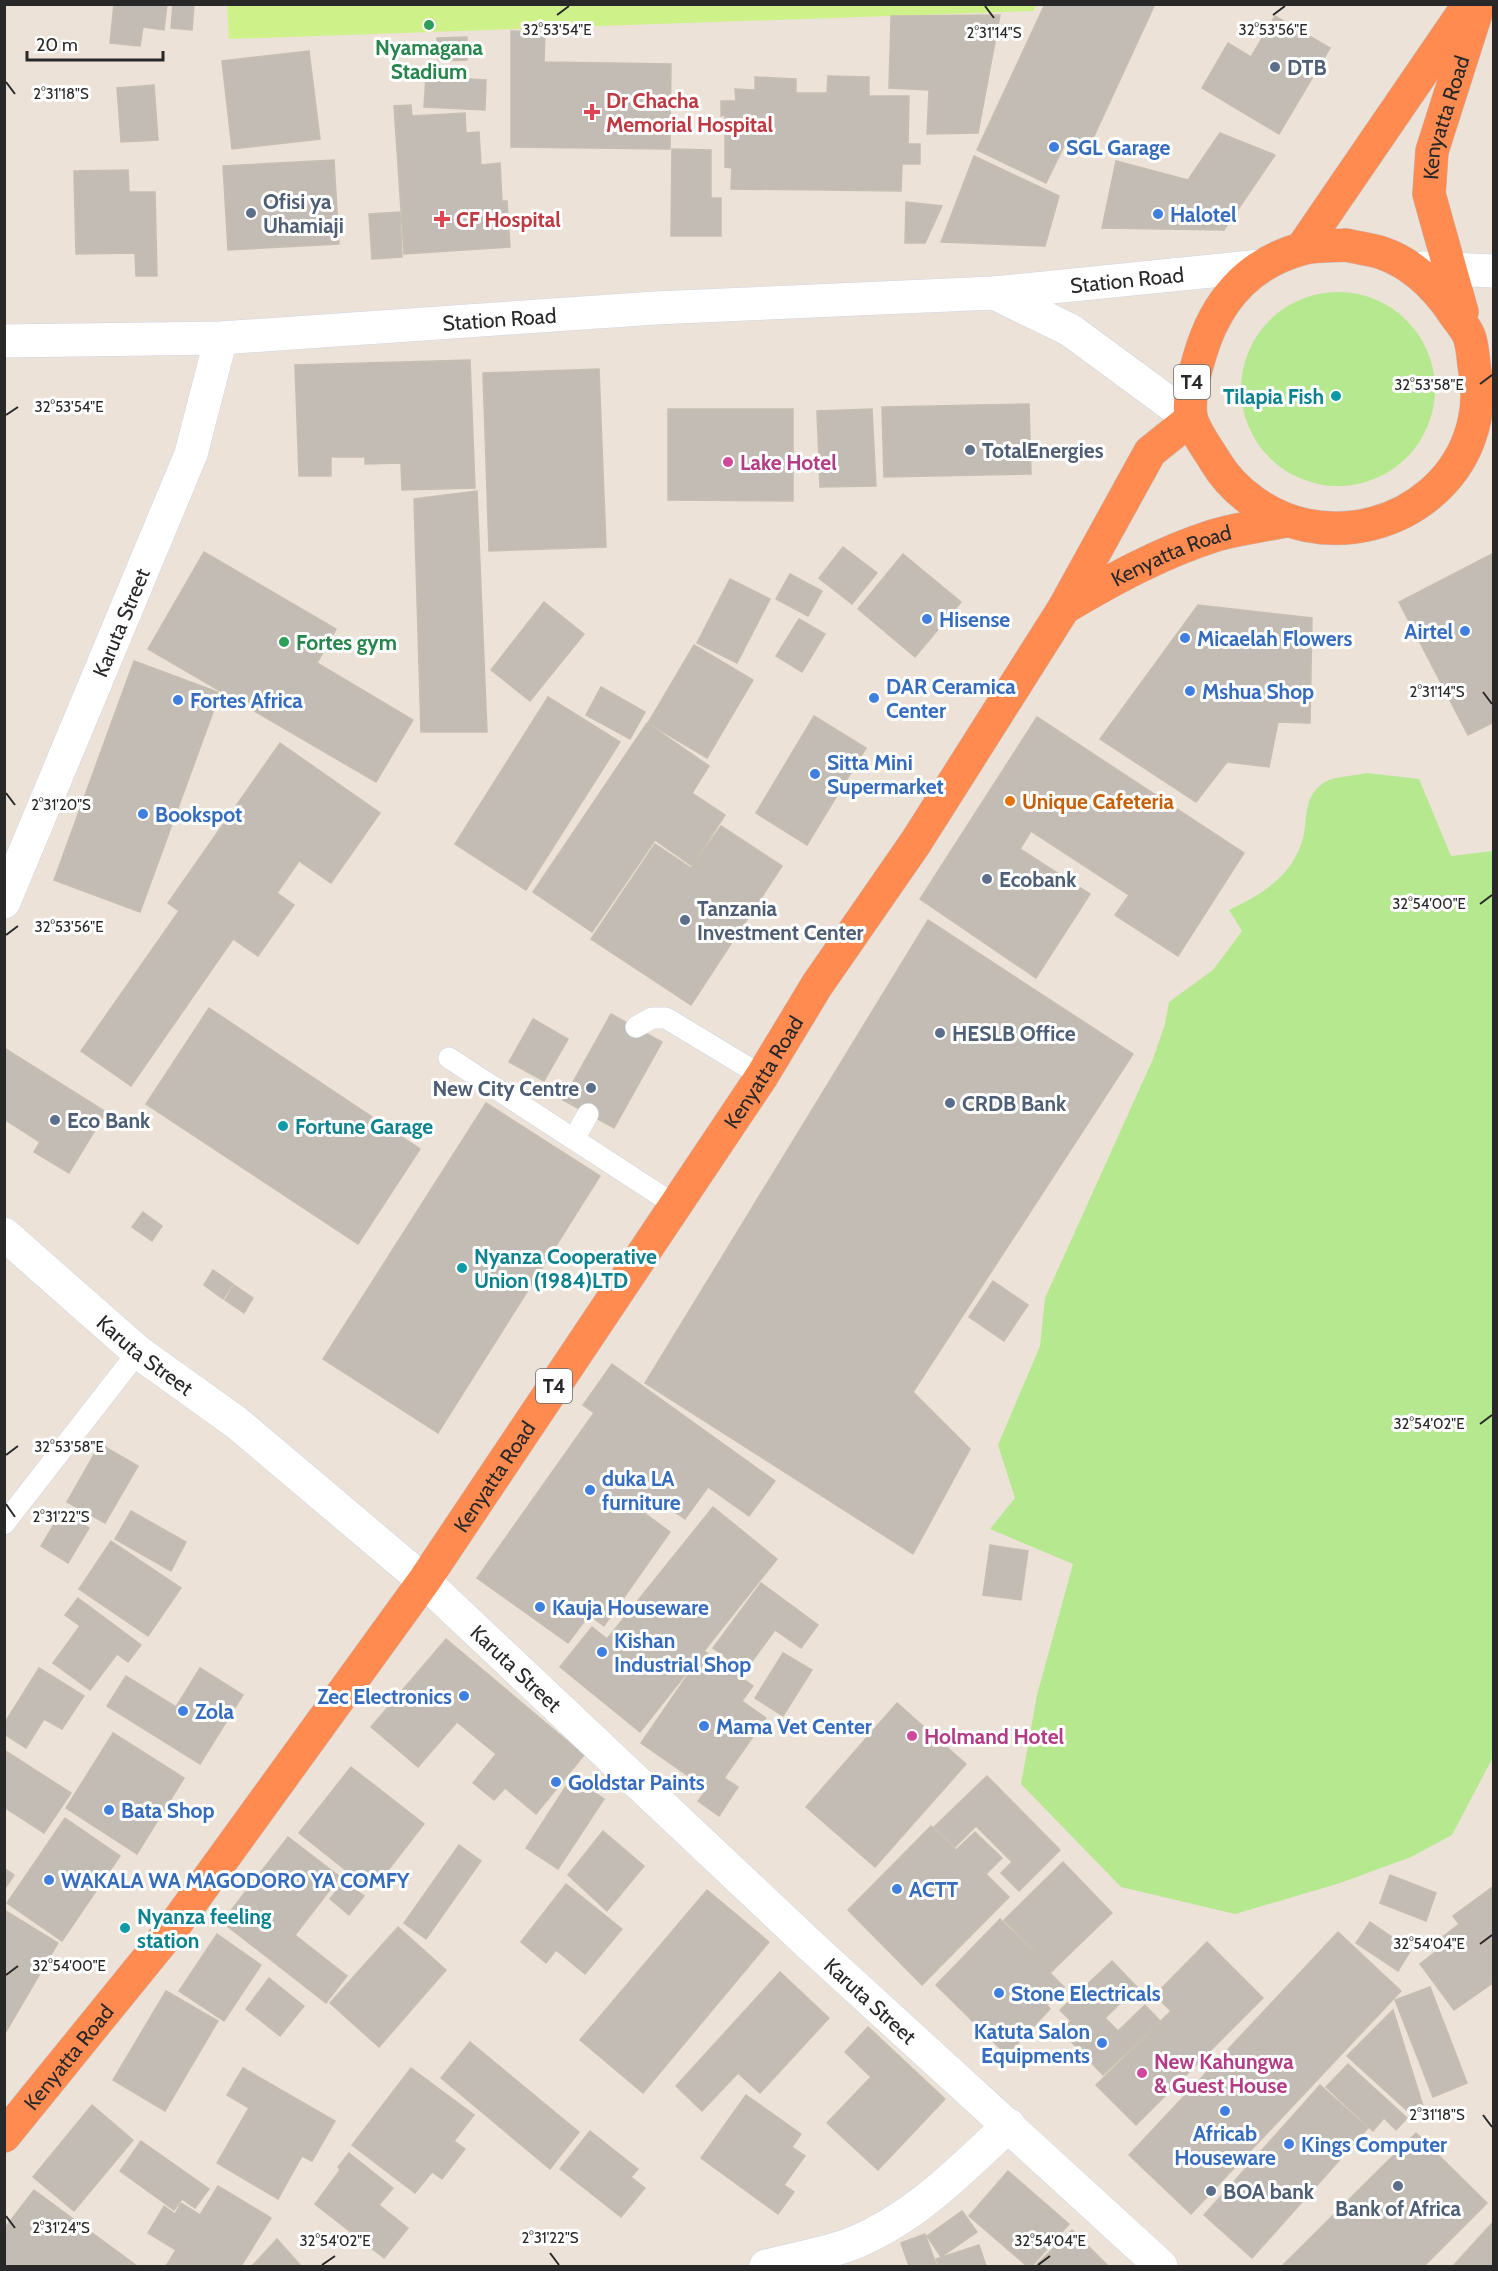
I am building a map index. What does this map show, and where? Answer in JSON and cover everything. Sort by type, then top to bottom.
[{"type":"highway","name":"Kenyatta Road","points":[[1302,248],[1468,4]]},
{"type":"highway","name":"Kenyatta Road","points":[[1469,336],[1429,194],[1432,151],[1479,4]]},
{"type":"highway","name":"T4","points":[[1346,245],[1382,253],[1413,269],[1439,292],[1469,336],[1479,395],[1482,430],[1448,477],[1415,508],[1374,525],[1340,529],[1329,530],[1285,521],[1246,497],[1217,464],[1191,419],[1192,380],[1206,334],[1227,296],[1261,266],[1302,248],[1346,245]]},
{"type":"highway","name":"Kenyatta Road","points":[[4,2136],[172,1929],[424,1581],[762,1076],[817,985],[916,842],[1064,608],[1150,452],[1191,419]]},
{"type":"highway","name":"Kenyatta Road","points":[[1064,608],[1114,579],[1165,554],[1214,536],[1285,521]]},
{"type":"street","name":"Station Road","points":[[4,341],[221,338],[655,308],[994,293],[1261,266]]},
{"type":"street","points":[[1413,269],[1448,268],[1494,271]]},
{"type":"street","name":"Station Road","points":[[994,293],[1070,330],[1191,419]]},
{"type":"street","name":"Karuta Street","points":[[4,902],[191,454],[221,338]]},
{"type":"street","name":"Karuta Street","points":[[4,1234],[138,1352],[237,1423],[424,1581],[811,1946],[1161,2266]]},
{"type":"street","points":[[766,2266],[850,2244],[896,2222],[943,2186],[1009,2125]]},
{"type":"lane","points":[[636,1027],[652,1018],[666,1018],[762,1076]]},
{"type":"lane","points":[[449,1058],[675,1205]]},
{"type":"lane","points":[[574,1139],[588,1114]]},
{"type":"lane","points":[[4,1524],[138,1352]]},
{"type":"green space","name":"Nyamagana Stadium","points":[[227,5],[1037,5],[1033,11],[229,39]]},
{"type":"green space","points":[[1338,292],[1366,296],[1384,304],[1399,314],[1413,328],[1431,361],[1435,389],[1431,417],[1423,435],[1413,450],[1399,464],[1366,482],[1338,486],[1310,482],[1292,474],[1277,464],[1263,450],[1245,417],[1241,389],[1245,361],[1253,343],[1263,328],[1277,314],[1310,296]]},
{"type":"green space","points":[[1367,773],[1419,779],[1451,856],[1493,851],[1493,1757],[1452,1835],[1411,1857],[1340,1883],[1235,1914],[1121,1887],[1021,1784],[1037,1695],[1073,1564],[990,1529],[1015,1498],[998,1445],[1040,1346],[1045,1298],[1153,1059],[1165,1024],[1169,1002],[1213,970],[1242,931],[1229,910],[1264,891],[1284,874],[1292,863],[1303,838],[1309,802],[1316,790],[1332,779]]},
{"type":"building","points":[[114,4],[167,4],[164,30],[143,27],[140,46],[110,43]]},
{"type":"building","points":[[173,4],[194,4],[192,30],[171,28]]},
{"type":"building","points":[[1045,4],[1155,4],[1088,149],[1067,140],[1046,183],[977,150]]},
{"type":"building","points":[[1000,15],[978,133],[927,134],[929,90],[889,88],[891,16]]},
{"type":"building","points":[[1275,16],[1330,48],[1279,134],[1202,88],[1228,43],[1251,57]]},
{"type":"building","points":[[511,31],[545,32],[544,62],[671,64],[670,149],[511,147]]},
{"type":"building","points":[[467,37],[467,60],[438,61],[437,38]]},
{"type":"building","points":[[309,51],[320,139],[232,149],[222,61]]},
{"type":"building","points":[[828,76],[869,77],[869,96],[909,96],[908,144],[920,144],[920,164],[902,164],[901,191],[731,189],[732,168],[725,167],[725,115],[721,116],[721,101],[736,101],[735,89],[755,90],[755,77],[796,79],[796,93],[827,93]]},
{"type":"building","points":[[426,77],[486,80],[485,110],[424,107]]},
{"type":"building","points":[[154,85],[158,140],[121,142],[117,88]]},
{"type":"building","points":[[411,105],[412,116],[465,113],[466,133],[479,132],[481,165],[500,163],[502,201],[507,201],[510,247],[404,254],[394,106]]},
{"type":"building","points":[[1220,133],[1275,155],[1224,230],[1102,228],[1116,161],[1188,180]]},
{"type":"building","points":[[672,149],[711,150],[711,198],[721,198],[721,236],[671,236]]},
{"type":"building","points":[[974,156],[1059,196],[1045,246],[941,242]]},
{"type":"building","points":[[334,160],[339,244],[228,250],[223,166]]},
{"type":"building","points":[[128,170],[129,192],[155,192],[157,276],[136,276],[135,253],[76,254],[74,171]]},
{"type":"building","points":[[906,202],[942,206],[925,243],[905,243]]},
{"type":"building","points":[[400,212],[402,257],[372,259],[369,214]]},
{"type":"building","points":[[470,360],[475,488],[402,490],[401,463],[365,464],[365,457],[331,457],[331,476],[299,476],[295,365]]},
{"type":"building","points":[[599,369],[606,547],[489,551],[483,373]]},
{"type":"building","points":[[1029,404],[1031,474],[884,477],[882,407]]},
{"type":"building","points":[[668,409],[793,409],[793,501],[668,500]]},
{"type":"building","points":[[872,409],[876,486],[820,487],[817,411]]},
{"type":"building","points":[[477,491],[487,732],[421,732],[414,499]]},
{"type":"building","points":[[843,547],[877,573],[852,604],[819,578]]},
{"type":"building","points":[[204,552],[336,629],[317,663],[413,720],[376,782],[148,649]]},
{"type":"building","points":[[1494,553],[1494,722],[1468,735],[1399,602]]},
{"type":"building","points":[[903,554],[961,602],[915,657],[858,609]]},
{"type":"building","points":[[790,574],[822,591],[808,616],[776,599]]},
{"type":"building","points":[[730,579],[770,599],[737,663],[697,643]]},
{"type":"building","points":[[544,602],[584,634],[530,701],[491,670]]},
{"type":"building","points":[[1198,605],[1312,618],[1310,723],[1278,722],[1269,767],[1227,762],[1196,802],[1100,739]]},
{"type":"building","points":[[799,619],[825,634],[802,672],[776,656]]},
{"type":"building","points":[[694,645],[753,680],[707,758],[648,723]]},
{"type":"building","points":[[134,661],[220,693],[140,912],[54,880]]},
{"type":"building","points":[[601,687],[645,712],[630,739],[586,715]]},
{"type":"building","points":[[548,697],[620,742],[526,890],[455,844]]},
{"type":"building","points":[[814,716],[866,748],[807,845],[756,813]]},
{"type":"building","points":[[1037,717],[1244,853],[1178,956],[1115,915],[1129,895],[1031,831],[1020,849],[1090,894],[1036,978],[920,899]]},
{"type":"building","points":[[647,723],[709,766],[692,793],[725,815],[692,866],[655,840],[592,932],[533,892]]},
{"type":"building","points":[[280,743],[380,813],[331,883],[299,861],[277,893],[294,905],[258,956],[233,939],[131,1086],[81,1051],[179,911],[168,903]]},
{"type":"building","points":[[721,826],[782,866],[691,1005],[591,939],[655,844],[691,868]]},
{"type":"building","points":[[928,920],[1133,1054],[913,1392],[970,1449],[913,1554],[645,1383]]},
{"type":"building","name":"Fortune Garage","points":[[209,1008],[420,1149],[358,1244],[146,1104]]},
{"type":"building","points":[[611,1014],[662,1042],[614,1128],[563,1100]]},
{"type":"building","points":[[533,1019],[568,1039],[544,1081],[509,1062]]},
{"type":"building","points":[[4,1048],[106,1112],[69,1173],[34,1152],[40,1142],[4,1119]]},
{"type":"building","name":"Nyanza Cooperative Union (1984)LTD","points":[[486,1103],[600,1176],[438,1433],[323,1359]]},
{"type":"building","points":[[143,1212],[162,1226],[152,1241],[132,1227]]},
{"type":"building","points":[[213,1270],[233,1284],[223,1299],[204,1285]]},
{"type":"building","points":[[993,1281],[1028,1305],[1004,1341],[969,1317]]},
{"type":"building","points":[[234,1285],[253,1298],[244,1313],[225,1300]]},
{"type":"building","points":[[612,1364],[775,1481],[749,1516],[708,1487],[685,1519],[650,1495],[639,1509],[670,1532],[604,1626],[589,1615],[568,1643],[477,1578],[594,1413],[583,1405]]},
{"type":"building","points":[[100,1444],[138,1466],[105,1523],[67,1502]]},
{"type":"building","points":[[713,1507],[777,1559],[640,1732],[560,1667],[592,1627],[607,1639]]},
{"type":"building","points":[[62,1511],[89,1528],[68,1563],[41,1546]]},
{"type":"building","points":[[131,1511],[186,1542],[171,1571],[115,1539]]},
{"type":"building","points":[[111,1541],[181,1588],[148,1636],[79,1589]]},
{"type":"building","points":[[990,1545],[1028,1551],[1021,1600],[983,1595]]},
{"type":"building","points":[[761,1583],[818,1625],[801,1648],[775,1630],[745,1671],[713,1648]]},
{"type":"building","points":[[78,1598],[141,1645],[128,1662],[117,1654],[90,1690],[53,1663],[80,1626],[65,1615]]},
{"type":"building","points":[[446,1639],[584,1755],[536,1814],[505,1788],[494,1800],[473,1783],[496,1754],[457,1722],[418,1767],[371,1727]]},
{"type":"building","points":[[704,1651],[753,1686],[742,1701],[766,1718],[724,1778],[738,1787],[719,1816],[698,1801],[707,1789],[641,1743]]},
{"type":"building","points":[[783,1653],[812,1670],[783,1716],[755,1698]]},
{"type":"building","points":[[39,1668],[84,1696],[62,1729],[44,1719],[26,1748],[4,1734],[4,1724]]},
{"type":"building","points":[[200,1668],[243,1695],[200,1764],[107,1706],[126,1676],[176,1707]]},
{"type":"building","name":"Holmand Hotel","points":[[897,1703],[966,1764],[875,1867],[806,1807]]},
{"type":"building","points":[[113,1733],[184,1778],[137,1854],[66,1808]]},
{"type":"building","points":[[4,1750],[71,1793],[44,1833],[4,1807]]},
{"type":"building","points":[[351,1767],[424,1824],[372,1891],[299,1833]]},
{"type":"building","points":[[987,1776],[1060,1850],[1019,1891],[1001,1873],[1012,1862],[976,1826],[955,1847],[934,1827]]},
{"type":"building","points":[[572,1777],[604,1799],[558,1869],[526,1848]]},
{"type":"building","points":[[65,1818],[120,1856],[62,1941],[7,1903]]},
{"type":"building","points":[[931,1826],[956,1850],[975,1832],[1002,1858],[986,1874],[1009,1897],[922,1985],[848,1910]]},
{"type":"building","points":[[603,1831],[644,1866],[607,1911],[568,1875]]},
{"type":"building","points":[[288,1837],[340,1877],[295,1935],[347,1976],[326,2003],[222,1922]]},
{"type":"building","points":[[459,1845],[481,1861],[426,1939],[404,1923]]},
{"type":"building","points":[[1063,1862],[1112,1913],[1053,1970],[1004,1920]]},
{"type":"building","points":[[4,1868],[14,1875],[4,1890]]},
{"type":"building","points":[[1390,1875],[1436,1893],[1426,1921],[1380,1903]]},
{"type":"building","points":[[344,1881],[364,1896],[349,1915],[330,1899]]},
{"type":"building","points":[[566,1884],[622,1929],[585,1974],[556,1950],[546,1963],[521,1942]]},
{"type":"building","points":[[1494,1886],[1494,1982],[1454,2010],[1420,1964],[1443,1946],[1439,1940],[1459,1924],[1453,1916]]},
{"type":"building","points":[[707,1890],[769,1942],[643,2093],[580,2040]]},
{"type":"building","points":[[4,1910],[58,1943],[4,2035]]},
{"type":"building","points":[[1000,1919],[1053,1970],[1050,1973],[1064,1987],[1047,2005],[1050,2009],[1007,2055],[936,1985]]},
{"type":"building","points":[[1370,1922],[1411,1950],[1398,1971],[1356,1943]]},
{"type":"building","points":[[398,1927],[446,1970],[379,2047],[330,2003]]},
{"type":"building","points":[[1338,1932],[1401,1991],[1191,2214],[1129,2155]]},
{"type":"building","points":[[217,1934],[261,1965],[224,2021],[179,1991]]},
{"type":"building","points":[[1207,1942],[1263,1998],[1136,2125],[1096,2085],[1171,2011],[1155,1995]]},
{"type":"building","points":[[1112,1961],[1137,1987],[1105,2018],[1118,2031],[1145,2005],[1160,2021],[1103,2075],[1061,2031],[1071,2021],[1060,2010]]},
{"type":"building","points":[[780,1972],[829,2018],[760,2093],[738,2073],[702,2111],[676,2086]]},
{"type":"building","points":[[269,1978],[304,2006],[280,2036],[246,2009]]},
{"type":"building","points":[[1430,1987],[1467,2083],[1433,2097],[1395,2000]]},
{"type":"building","points":[[166,1991],[218,2021],[165,2111],[113,2080]]},
{"type":"building","points":[[1393,2010],[1423,2106],[1412,2115],[1347,2056]]},
{"type":"building","points":[[868,2027],[945,2099],[878,2170],[827,2123],[871,2077],[845,2052]]},
{"type":"building","points":[[470,2042],[579,2132],[550,2169],[441,2078]]},
{"type":"building","points":[[1348,2064],[1407,2118],[1396,2130],[1384,2118],[1373,2131],[1326,2087]]},
{"type":"building","points":[[243,2068],[335,2121],[312,2161],[302,2156],[278,2199],[217,2163],[249,2108],[227,2095]]},
{"type":"building","points":[[411,2068],[474,2115],[454,2141],[465,2149],[442,2179],[432,2172],[415,2193],[352,2145]]},
{"type":"building","points":[[1320,2085],[1368,2128],[1252,2258],[1204,2215]]},
{"type":"building","points":[[746,2095],[801,2134],[792,2147],[805,2156],[784,2185],[794,2192],[778,2214],[701,2158]]},
{"type":"building","points":[[92,2105],[133,2140],[74,2211],[33,2177]]},
{"type":"building","points":[[590,2131],[638,2169],[631,2177],[645,2188],[621,2217],[560,2169]]},
{"type":"building","points":[[1416,2133],[1487,2203],[1424,2266],[1282,2266]]},
{"type":"building","points":[[141,2141],[209,2189],[195,2208],[182,2199],[174,2210],[120,2171]]},
{"type":"building","points":[[349,2153],[393,2188],[379,2205],[408,2228],[384,2258],[315,2204],[340,2170],[338,2167]]},
{"type":"building","points":[[1008,2171],[1069,2224],[1032,2266],[1027,2266],[969,2216]]},
{"type":"building","points":[[218,2186],[271,2218],[241,2266],[166,2266],[176,2250],[148,2233],[164,2206],[175,2214],[181,2203],[200,2215]]},
{"type":"building","points":[[34,2190],[137,2266],[4,2266],[4,2229]]},
{"type":"building","points":[[962,2211],[977,2232],[941,2257],[927,2236]]},
{"type":"building","points":[[1494,2221],[1494,2266],[1453,2266]]},
{"type":"building","points":[[1072,2230],[1108,2266],[1035,2266]]},
{"type":"building","points":[[925,2234],[936,2264],[909,2266],[901,2243]]},
{"type":"building","points":[[277,2239],[301,2266],[252,2266]]},
{"type":"building","points":[[979,2245],[986,2266],[932,2266],[938,2265],[936,2259]]},
{"type":"place","name":"Nyamagana Stadium","points":[[429,25]]},
{"type":"place","name":"DTB","points":[[1275,67]]},
{"type":"place","name":"Dr Chacha Memorial Hospital","points":[[592,112]]},
{"type":"place","name":"SGL Garage","points":[[1054,147]]},
{"type":"place","name":"Ofisi ya Uhamiaji","points":[[251,213]]},
{"type":"place","name":"Halotel","points":[[1158,214]]},
{"type":"place","name":"CF Hospital","points":[[442,219]]},
{"type":"place","name":"Tilapia Fish","points":[[1336,396]]},
{"type":"place","name":"TotalEnergies","points":[[970,450]]},
{"type":"place","name":"Lake Hotel","points":[[728,462]]},
{"type":"place","name":"Hisense","points":[[927,619]]},
{"type":"place","name":"Airtel","points":[[1465,631]]},
{"type":"place","name":"Micaelah Flowers","points":[[1185,638]]},
{"type":"place","name":"Fortes gym","points":[[284,642]]},
{"type":"place","name":"Mshua Shop","points":[[1190,691]]},
{"type":"place","name":"DAR Ceramica Center","points":[[874,698]]},
{"type":"place","name":"Fortes Africa","points":[[178,700]]},
{"type":"place","name":"Sitta Mini Supermarket","points":[[815,774]]},
{"type":"place","name":"Unique Cafeteria","points":[[1010,801]]},
{"type":"place","name":"Bookspot","points":[[143,814]]},
{"type":"place","name":"Ecobank","points":[[987,879]]},
{"type":"place","name":"Tanzania Investment Center","points":[[685,920]]},
{"type":"place","name":"HESLB Office","points":[[940,1033]]},
{"type":"place","name":"New City Centre","points":[[591,1088]]},
{"type":"place","name":"CRDB Bank","points":[[950,1103]]},
{"type":"place","name":"Eco Bank","points":[[55,1120]]},
{"type":"place","name":"Fortune Garage","points":[[283,1126]]},
{"type":"place","name":"Nyanza Cooperative Union (1984)LTD","points":[[462,1268]]},
{"type":"place","name":"duka LA furniture","points":[[590,1490]]},
{"type":"place","name":"Kauja Houseware","points":[[540,1607]]},
{"type":"place","name":"Kishan Industrial Shop","points":[[602,1652]]},
{"type":"place","name":"Zec Electronics","points":[[464,1696]]},
{"type":"place","name":"Zola","points":[[183,1711]]},
{"type":"place","name":"Mama Vet Center","points":[[704,1726]]},
{"type":"place","name":"Holmand Hotel","points":[[912,1736]]},
{"type":"place","name":"Goldstar Paints","points":[[556,1782]]},
{"type":"place","name":"Bata Shop","points":[[109,1810]]},
{"type":"place","name":"WAKALA WA MAGODORO YA COMFY","points":[[49,1880]]},
{"type":"place","name":"ACTT","points":[[897,1889]]},
{"type":"place","name":"Nyanza feeling station","points":[[125,1928]]},
{"type":"place","name":"Stone Electricals","points":[[999,1993]]},
{"type":"place","name":"Katuta Salon Equipments","points":[[1102,2043]]},
{"type":"place","name":"New Kahungwa & Guest House","points":[[1142,2073]]},
{"type":"place","name":"Africab Houseware","points":[[1225,2111]]},
{"type":"place","name":"Kings Computer","points":[[1289,2144]]},
{"type":"place","name":"Bank of Africa","points":[[1398,2186]]},
{"type":"place","name":"BOA bank","points":[[1211,2191]]}]
